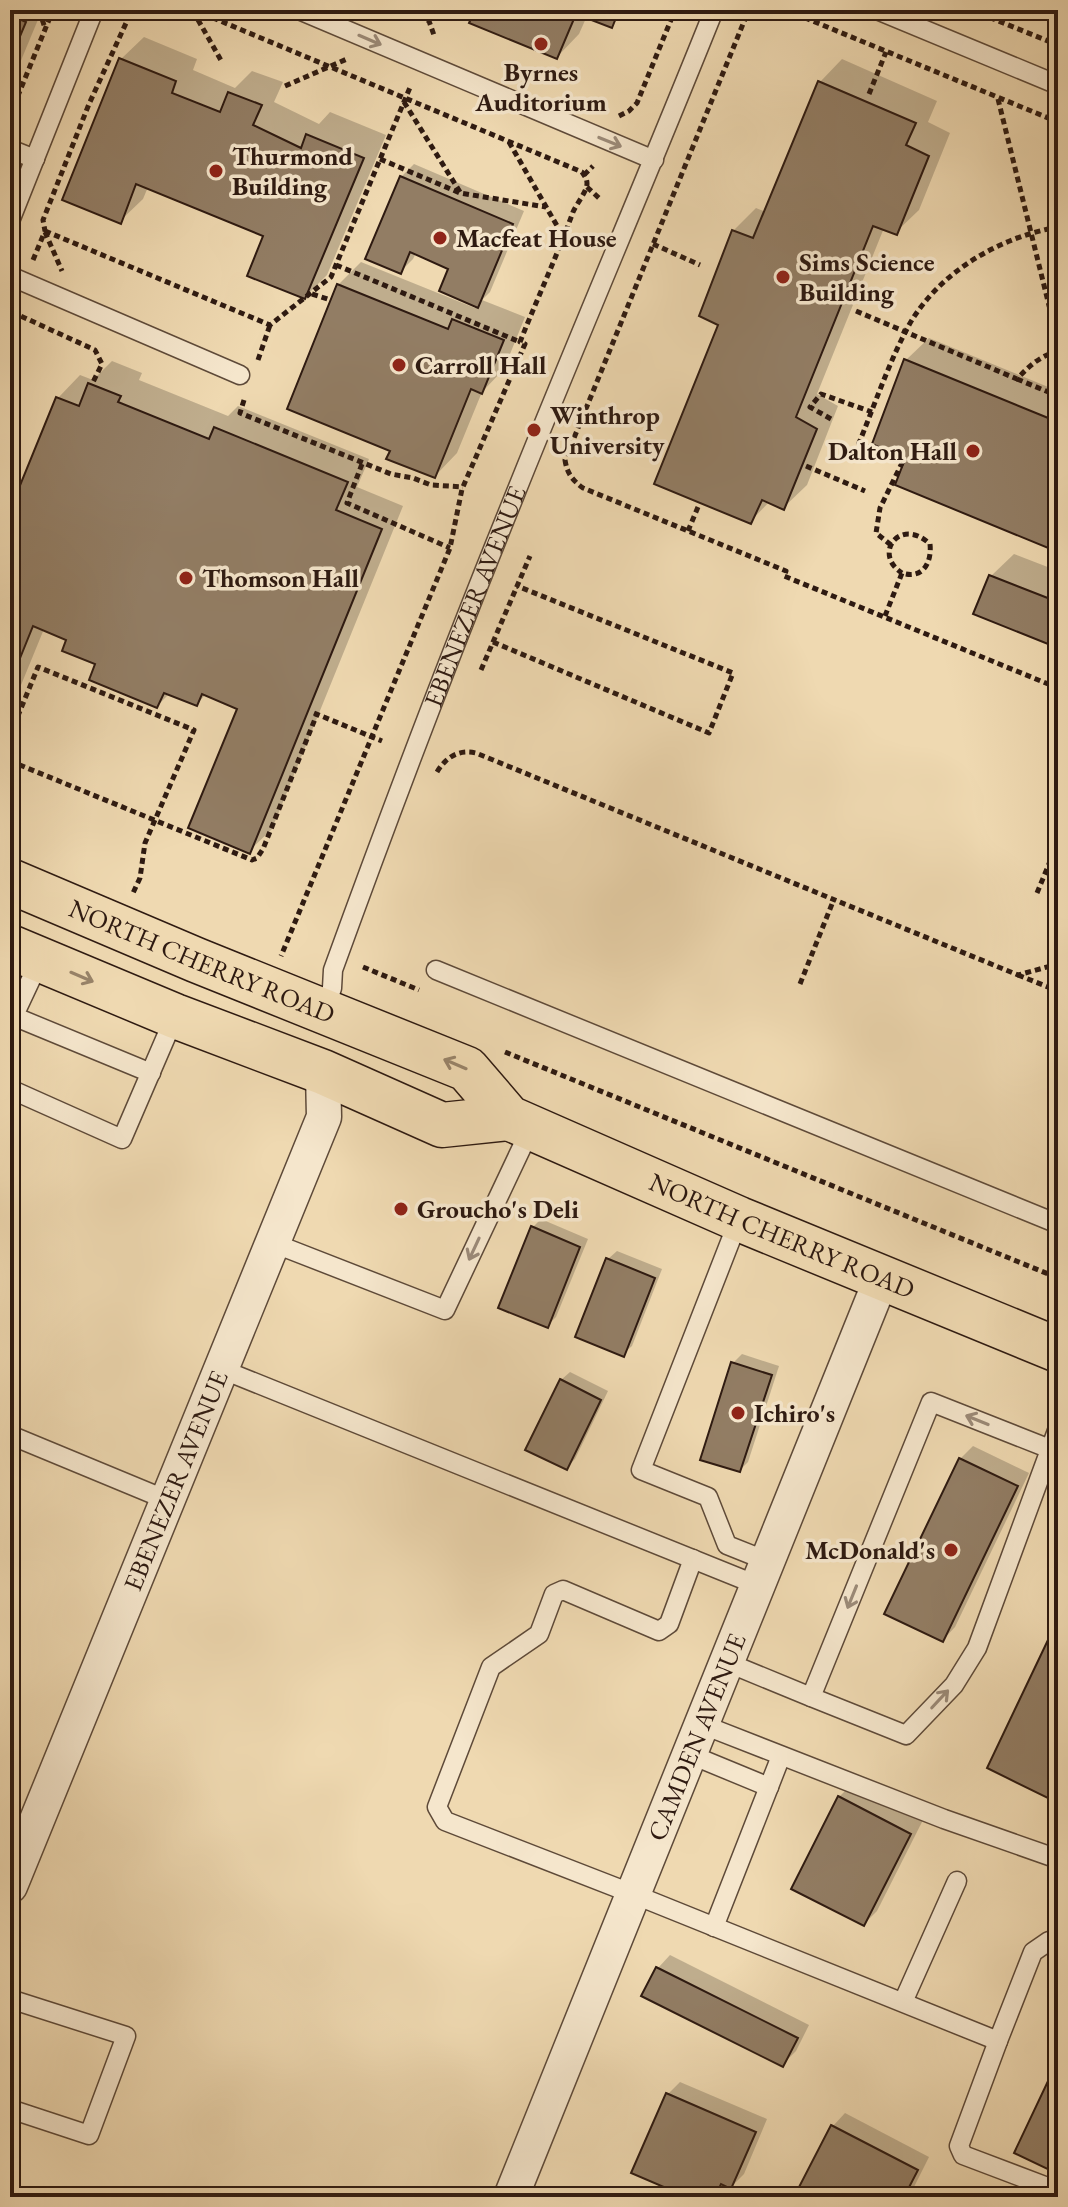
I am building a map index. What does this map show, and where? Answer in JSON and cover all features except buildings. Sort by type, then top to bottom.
[{"type":"main road","name":"NORTH CHERRY ROAD","points":[[10,881],[467,1069],[520,1123],[739,1219],[1058,1350]]},
{"type":"main road","name":"NORTH CHERRY ROAD","points":[[25,954],[175,1016],[323,1072],[442,1125],[520,1123]]},
{"type":"street","name":"EBENEZER AVENUE","points":[[10,1886],[324,1117],[323,1072]]},
{"type":"street","name":"CAMDEN AVENUE","points":[[511,2197],[882,1277]]},
{"type":"lane","points":[[10,221],[94,10]]},
{"type":"lane","points":[[299,10],[654,160]]},
{"type":"lane","name":"EBENEZER AVENUE","points":[[324,1011],[332,988],[333,970],[434,698],[714,10]]},
{"type":"lane","points":[[877,10],[1058,85]]},
{"type":"lane","points":[[10,149],[35,159]]},
{"type":"lane","points":[[10,276],[244,382]]},
{"type":"lane","points":[[25,954],[12,1020],[151,1073]]},
{"type":"lane","points":[[436,970],[1058,1224]]},
{"type":"lane","points":[[10,1089],[122,1139],[175,1016]]},
{"type":"lane","points":[[273,1243],[445,1310],[520,1123]]},
{"type":"lane","points":[[739,1219],[641,1470],[708,1497],[727,1545],[762,1573]]},
{"type":"lane","points":[[221,1369],[693,1559],[762,1573]]},
{"type":"lane","points":[[811,1697],[931,1402],[1050,1449]]},
{"type":"lane","points":[[726,1662],[906,1735],[954,1685],[977,1648],[1058,1428]]},
{"type":"lane","points":[[10,1435],[167,1500]]},
{"type":"lane","points":[[693,1559],[669,1624],[659,1631],[563,1590],[554,1594],[539,1634],[491,1667],[437,1807],[445,1821],[998,2041]]},
{"type":"lane","points":[[695,1739],[781,1756],[1058,1859]]},
{"type":"lane","points":[[695,1739],[769,1787]]},
{"type":"lane","points":[[714,1927],[781,1756]]},
{"type":"lane","points":[[903,2002],[957,1881]]},
{"type":"lane","points":[[1058,1944],[1049,1941],[1033,1952],[959,2146],[963,2155],[1058,2191]]},
{"type":"lane","points":[[10,1999],[126,2036],[89,2135],[10,2109]]},
{"type":"path","points":[[39,10],[45,29]]},
{"type":"path","points":[[29,271],[45,231],[43,220],[48,207],[89,104],[132,10]]},
{"type":"path","points":[[193,10],[222,62]]},
{"type":"path","points":[[193,10],[582,172],[587,187],[574,209],[520,342]]},
{"type":"path","points":[[410,10],[429,21],[438,43]]},
{"type":"path","points":[[613,116],[629,111],[637,103],[675,10]]},
{"type":"path","points":[[755,10],[747,15],[743,24],[565,460],[572,480],[583,488],[786,571],[784,576],[1056,687],[1058,678]]},
{"type":"path","points":[[786,10],[1058,122]]},
{"type":"path","points":[[971,10],[1027,36],[1058,45]]},
{"type":"path","points":[[10,115],[51,11]]},
{"type":"path","points":[[417,21],[418,13]]},
{"type":"path","points":[[869,94],[886,52]]},
{"type":"path","points":[[285,86],[348,59]]},
{"type":"path","points":[[257,364],[270,325],[331,277],[411,84]]},
{"type":"path","points":[[1005,92],[1000,99],[1058,342]]},
{"type":"path","points":[[405,100],[460,193]]},
{"type":"path","points":[[509,141],[564,239]]},
{"type":"path","points":[[380,159],[460,193],[546,207]]},
{"type":"path","points":[[584,175],[593,166]]},
{"type":"path","points":[[587,187],[600,199]]},
{"type":"path","points":[[891,545],[876,533],[880,508],[902,463],[859,443],[906,333],[918,311],[945,281],[979,256],[1031,233],[1058,227]]},
{"type":"path","points":[[45,231],[270,325]]},
{"type":"path","points":[[653,244],[700,265]]},
{"type":"path","points":[[279,962],[449,549],[463,487],[525,344],[336,265]]},
{"type":"path","points":[[311,293],[331,300]]},
{"type":"path","points":[[12,311],[95,350],[102,364],[92,384]]},
{"type":"path","points":[[856,311],[1058,396]]},
{"type":"path","points":[[1017,379],[1036,360],[1058,351]]},
{"type":"path","points":[[244,382],[240,413],[391,474],[431,485],[463,487]]},
{"type":"path","points":[[831,419],[810,407],[821,394],[872,412]]},
{"type":"path","points":[[362,464],[347,503],[457,555]]},
{"type":"path","points":[[562,474],[566,465]]},
{"type":"path","points":[[806,466],[865,491]]},
{"type":"path","points":[[688,531],[698,507]]},
{"type":"path","points":[[909,532],[921,535],[930,544],[928,564],[919,573],[910,576],[902,573],[890,561],[888,552],[891,545],[899,535],[909,532]]},
{"type":"path","points":[[481,670],[517,580],[530,556]]},
{"type":"path","points":[[885,616],[902,573]]},
{"type":"path","points":[[493,642],[709,733],[733,673],[517,580]]},
{"type":"path","points":[[10,735],[38,667],[194,730],[145,843],[140,878],[129,901]]},
{"type":"path","points":[[10,761],[252,860],[263,849],[316,714],[382,741]]},
{"type":"path","points":[[447,750],[451,756]]},
{"type":"path","points":[[434,782],[439,768],[451,756],[467,751],[476,753],[1058,991]]},
{"type":"path","points":[[1037,893],[1058,842]]},
{"type":"path","points":[[800,984],[834,899]]},
{"type":"path","points":[[1018,975],[1058,964]]},
{"type":"path","points":[[360,975],[363,967],[432,995]]},
{"type":"path","points":[[493,1047],[1058,1278]]},
{"type":"place","name":"Byrnes Auditorium","points":[[541,44]]},
{"type":"place","name":"Thurmond Building","points":[[216,171]]},
{"type":"place","name":"Macfeat House","points":[[440,238]]},
{"type":"place","name":"Sims Science Building","points":[[783,277]]},
{"type":"place","name":"Carroll Hall","points":[[399,365]]},
{"type":"place","name":"Winthrop University","points":[[534,430]]},
{"type":"place","name":"Dalton Hall","points":[[973,451]]},
{"type":"place","name":"Thomson Hall","points":[[186,578]]},
{"type":"place","name":"Groucho's Deli","points":[[401,1209]]},
{"type":"place","name":"Ichiro's","points":[[738,1413]]},
{"type":"place","name":"McDonald's","points":[[951,1550]]}]
